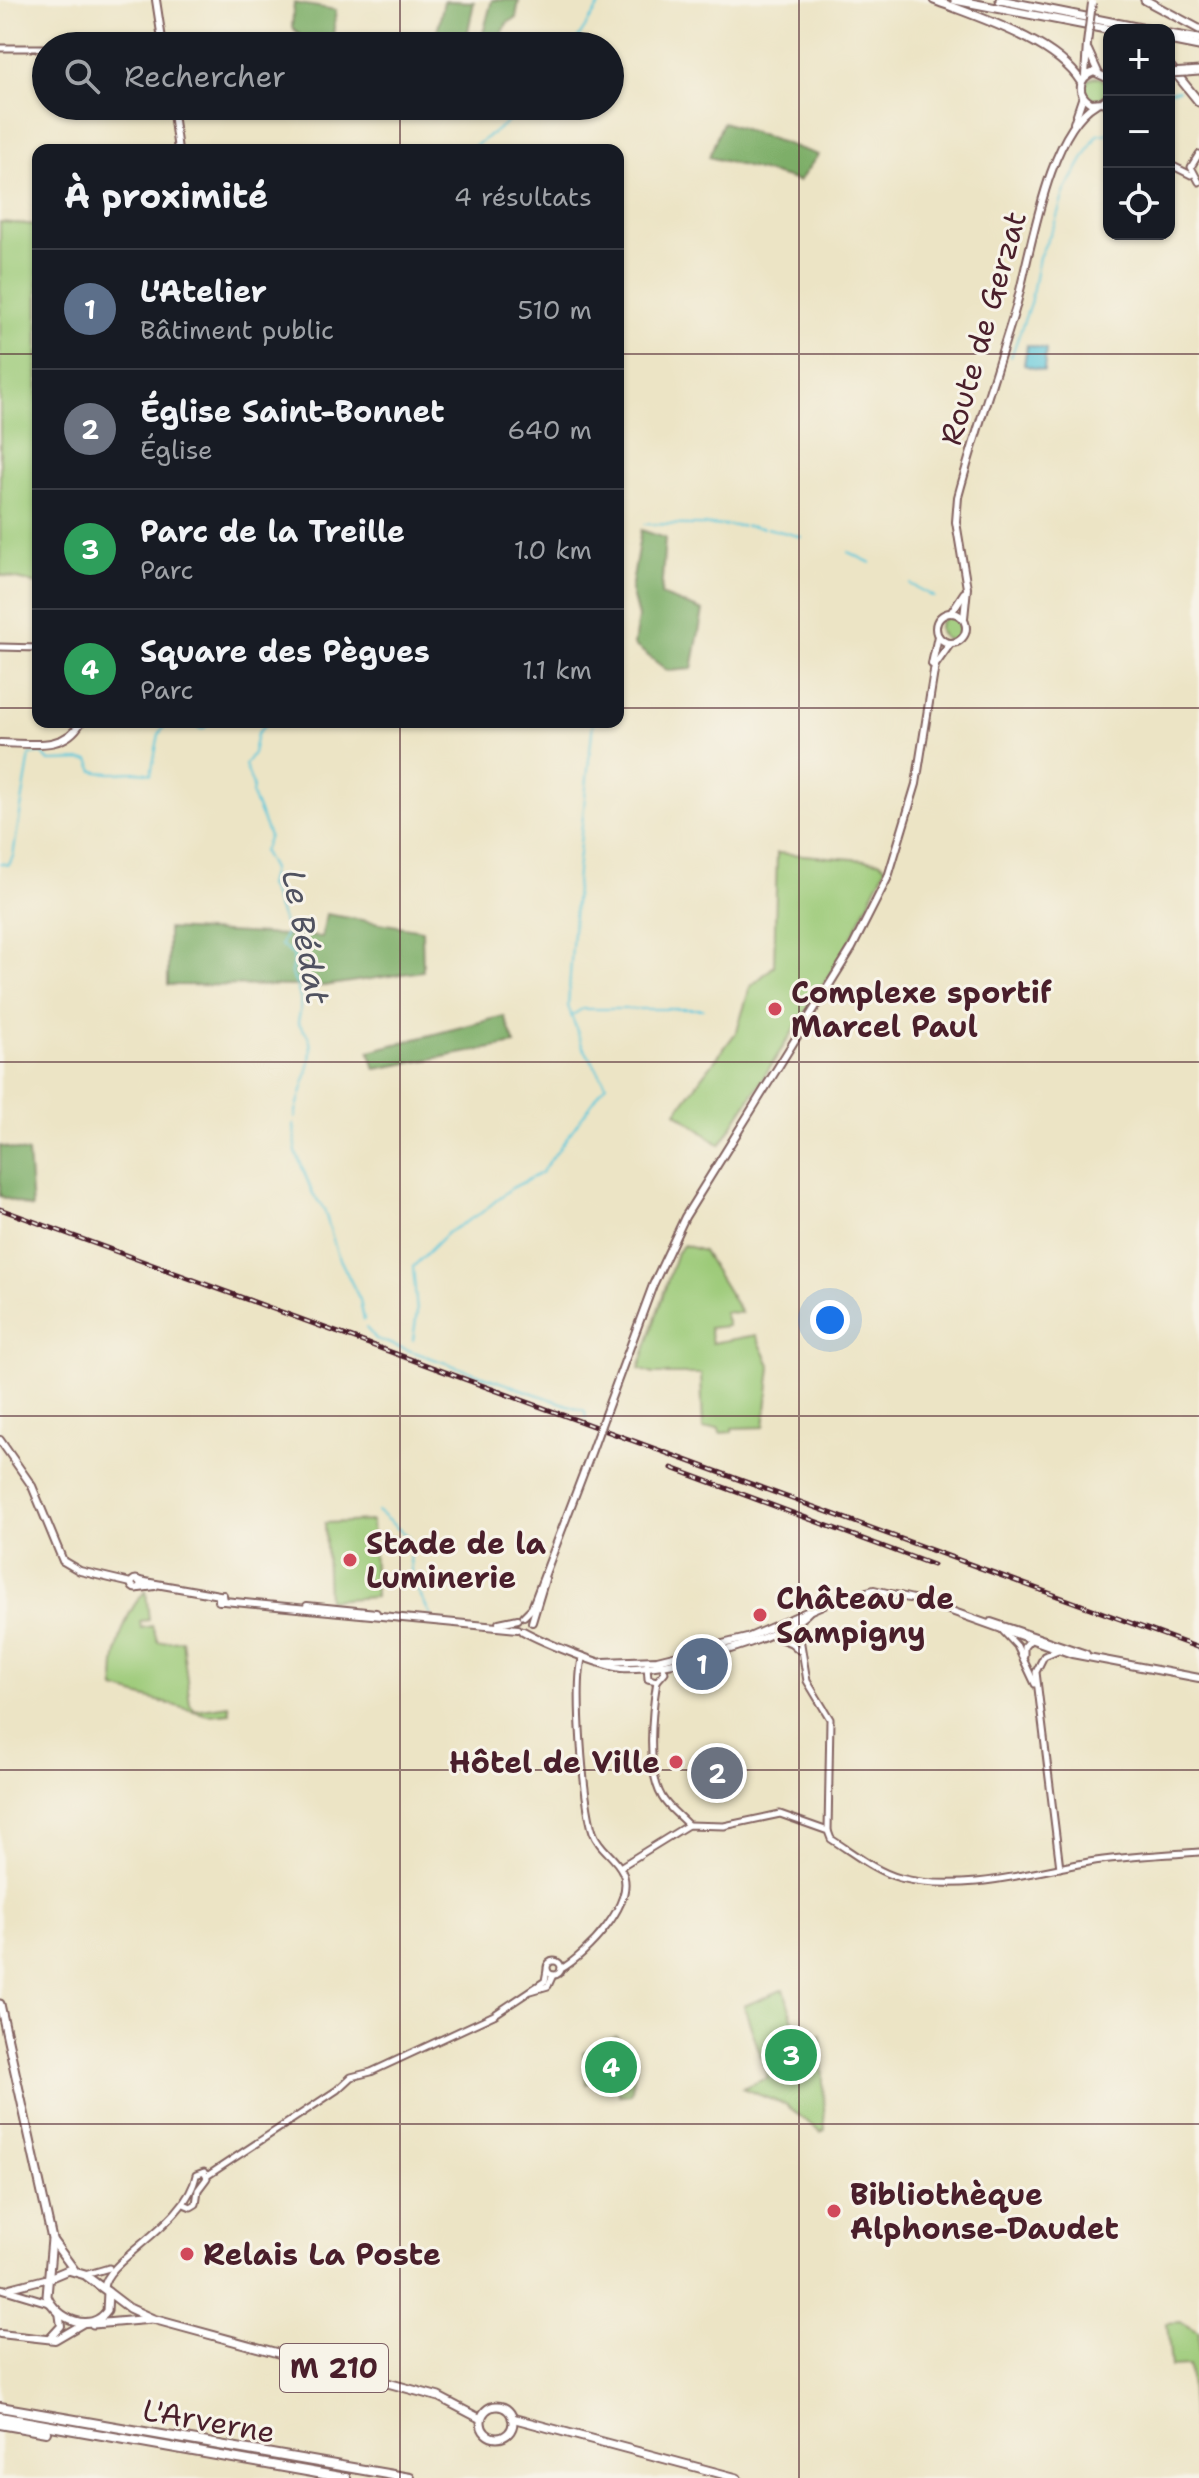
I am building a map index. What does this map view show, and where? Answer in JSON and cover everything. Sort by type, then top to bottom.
[{"type":"highway","name":"L'Arverne","points":[[0,2407],[410,2478]]},
{"type":"highway","name":"L'Arverne","points":[[0,2417],[346,2478]]},
{"type":"highway","points":[[0,2424],[51,2433],[62,2430]]},
{"type":"main road","points":[[156,0],[161,32]]},
{"type":"main road","points":[[934,0],[1050,51],[1083,79]]},
{"type":"main road","points":[[955,0],[1103,29]]},
{"type":"main road","points":[[1000,0],[1121,24]]},
{"type":"main road","points":[[1145,0],[1199,29]]},
{"type":"main road","points":[[1070,132],[1083,96],[1092,1]]},
{"type":"main road","points":[[1175,35],[1199,39]]},
{"type":"main road","points":[[1175,41],[1199,46]]},
{"type":"main road","points":[[1087,44],[1089,57],[1103,75]]},
{"type":"main road","points":[[1175,73],[1199,71]]},
{"type":"main road","points":[[1083,79],[1098,72]]},
{"type":"main road","points":[[1175,72],[1199,102]]},
{"type":"main road","points":[[1083,96],[1102,104]]},
{"type":"main road","name":"Route de Gerzat","points":[[964,618],[967,577],[956,522],[958,497],[1017,303],[1045,192],[1070,132],[1102,104]]},
{"type":"main road","points":[[174,120],[177,144]]},
{"type":"main road","points":[[221,1598],[502,1624],[521,1617],[532,1608],[653,1285],[685,1217],[852,948],[888,877],[916,784],[938,620],[951,613],[960,602],[967,577]]},
{"type":"main road","points":[[931,679],[941,652],[965,636],[964,618],[951,613]]},
{"type":"main road","points":[[938,636],[950,644]]},
{"type":"main road","points":[[0,743],[58,742],[77,728]]},
{"type":"main road","points":[[0,1440],[32,1486],[63,1561],[80,1571],[136,1584],[221,1598],[520,1630],[603,1662],[664,1666],[765,1635],[789,1618],[855,1593],[874,1590],[937,1606],[1104,1661]]},
{"type":"main road","points":[[520,1630],[532,1623],[549,1564]]},
{"type":"main road","points":[[937,1606],[1058,1650],[1199,1678]]},
{"type":"main road","points":[[647,1664],[765,1635],[780,1636],[811,1609]]},
{"type":"main road","points":[[521,1617],[532,1623],[540,1637]]},
{"type":"main road","points":[[520,1630],[521,1617]]},
{"type":"main road","points":[[0,2004],[52,2239],[50,2303]]},
{"type":"main road","points":[[0,2334],[47,2340],[69,2334],[107,2311],[106,2291],[75,2271],[52,2239]]},
{"type":"main road","points":[[0,2288],[21,2287],[75,2271]]},
{"type":"main road","points":[[0,2288],[50,2303],[59,2312],[87,2324]]},
{"type":"main road","name":"M 210","points":[[106,2291],[129,2308],[153,2319],[485,2411]]},
{"type":"main road","points":[[47,2340],[59,2330],[59,2312]]},
{"type":"main road","name":"M 210","points":[[87,2324],[109,2325],[153,2319]]},
{"type":"main road","name":"M 210","points":[[462,2406],[481,2419]]},
{"type":"main road","points":[[512,2423],[501,2437],[492,2437],[482,2428],[481,2419],[485,2411],[500,2406],[512,2423],[536,2426],[737,2478]]},
{"type":"street","points":[[0,48],[32,48]]},
{"type":"street","points":[[1192,175],[1192,164],[1199,154]]},
{"type":"street","points":[[1175,165],[1192,164]]},
{"type":"street","points":[[1175,166],[1199,182]]},
{"type":"street","points":[[0,647],[32,648]]},
{"type":"street","points":[[789,1618],[798,1622],[807,1681],[830,1719],[828,1831],[831,1839],[898,1878],[988,1881],[1109,1859],[1199,1852]]},
{"type":"street","points":[[780,1624],[780,1636],[800,1651]]},
{"type":"street","points":[[1003,1631],[1024,1657],[1036,1688],[1060,1868]]},
{"type":"street","points":[[791,1643],[800,1638]]},
{"type":"street","points":[[1024,1657],[1037,1640]]},
{"type":"street","points":[[1036,1688],[1042,1658],[1037,1640]]},
{"type":"street","points":[[1024,1657],[1042,1658],[1058,1650]]},
{"type":"street","points":[[530,1991],[548,1986],[560,1966],[570,1962],[609,1925],[619,1905],[625,1881],[620,1867],[593,1832],[580,1707],[583,1656]]},
{"type":"street","points":[[657,1660],[664,1666],[665,1672],[657,1681],[652,1733],[657,1786],[664,1800],[688,1825]]},
{"type":"street","points":[[647,1664],[648,1679],[657,1681]]},
{"type":"street","points":[[620,1867],[688,1825],[724,1826],[751,1818],[793,1816],[828,1831]]},
{"type":"street","points":[[184,2204],[191,2207],[196,2204],[198,2190],[207,2176],[337,2090],[351,2077],[371,2072],[494,2015],[545,1981],[549,1962],[560,1966]]},
{"type":"street","points":[[547,1970],[553,1975]]},
{"type":"street","points":[[106,2291],[105,2277],[140,2248],[184,2204],[196,2175],[204,2172],[207,2176]]},
{"type":"street","points":[[85,2275],[117,2264]]},
{"type":"green space","points":[[492,0],[519,0],[516,18],[507,23],[503,32],[483,32]]},
{"type":"green space","points":[[444,1],[474,2],[468,32],[437,32]]},
{"type":"green space","points":[[294,3],[336,10],[334,32],[297,32],[292,27]]},
{"type":"green space","points":[[1092,77],[1103,79],[1103,97],[1092,99],[1085,92],[1085,84]]},
{"type":"green space","points":[[723,122],[818,155],[799,181],[709,157]]},
{"type":"green space","points":[[0,222],[32,225],[32,583],[0,575]]},
{"type":"green space","points":[[641,530],[665,538],[661,595],[703,611],[692,669],[668,671],[634,645],[638,617],[631,590]]},
{"type":"green space","points":[[951,616],[959,620],[963,628],[959,636],[951,640],[943,636],[939,628],[943,620]]},
{"type":"green space","name":"Complexe sportif Marcel Paul","points":[[777,853],[879,861],[886,867],[846,949],[720,1145],[676,1112],[737,1031],[750,987],[774,966]]},
{"type":"green space","points":[[326,914],[422,930],[423,971],[324,986],[168,985],[168,929],[322,937]]},
{"type":"green space","points":[[504,1016],[515,1044],[375,1069],[369,1051]]},
{"type":"green space","points":[[0,1146],[28,1153],[32,1208],[0,1196]]},
{"type":"green space","points":[[684,1245],[703,1251],[741,1313],[724,1312],[728,1326],[709,1328],[712,1343],[756,1335],[771,1367],[764,1427],[732,1428],[732,1432],[720,1433],[719,1428],[703,1429],[701,1374],[653,1374],[639,1369],[677,1252]]},
{"type":"green space","name":"Stade de la Luminerie","points":[[372,1521],[375,1597],[328,1600],[325,1523]]},
{"type":"green space","points":[[146,1591],[149,1620],[140,1621],[141,1628],[152,1626],[158,1642],[182,1640],[190,1704],[195,1710],[229,1705],[230,1713],[208,1715],[115,1689],[117,1650],[125,1623]]},
{"type":"green space","points":[[784,1989],[799,2042],[821,2035],[825,2130],[821,2132],[785,2105],[742,2088],[768,2078],[744,2006]]},
{"type":"green space","points":[[616,2036],[637,2060],[631,2094],[619,2095],[618,2073],[586,2084],[583,2052]]},
{"type":"green space","points":[[1180,2322],[1199,2332],[1199,2441],[1198,2435],[1194,2435],[1189,2366],[1171,2367],[1167,2323]]},
{"type":"water","points":[[1027,345],[1046,349],[1044,371],[1024,365]]},
{"type":"waterway","name":"Le Bédat","points":[[582,32],[603,0]]},
{"type":"waterway","points":[[1175,90],[1179,90]]},
{"type":"waterway","name":"Le Bédat","points":[[477,144],[511,120]]},
{"type":"waterway","points":[[1011,357],[1030,304],[1039,257],[1054,226],[1064,193],[1097,135],[1103,134]]},
{"type":"waterway","points":[[644,524],[742,526]]},
{"type":"waterway","points":[[745,526],[763,528]]},
{"type":"waterway","points":[[767,528],[802,537]]},
{"type":"waterway","points":[[848,552],[871,563]]},
{"type":"waterway","points":[[910,584],[934,597]]},
{"type":"waterway","points":[[0,863],[9,865],[13,856],[30,755],[42,753],[49,761],[89,760],[94,771],[101,773],[151,774],[159,734],[164,728]]},
{"type":"waterway","points":[[200,728],[203,728]]},
{"type":"waterway","name":"Le Bédat","points":[[262,728],[245,765],[253,786],[252,795],[269,836],[263,852],[272,869],[268,886],[287,929],[281,945],[294,956],[291,973],[300,997],[298,1022],[308,1036],[311,1047],[309,1067],[295,1118]]},
{"type":"waterway","points":[[413,1340],[417,1312],[413,1267],[447,1233],[481,1213],[510,1189],[541,1173],[606,1084],[582,1045],[568,1006],[577,872],[592,728]]},
{"type":"waterway","points":[[571,1016],[582,1009],[703,1009]]},
{"type":"waterway","name":"Le Bédat","points":[[294,1124],[296,1152],[313,1194],[324,1209],[337,1253],[360,1300],[364,1320]]},
{"type":"waterway","name":"Le Bédat","points":[[366,1328],[376,1339],[585,1411],[586,1418]]},
{"type":"waterway","points":[[377,1511],[408,1537],[412,1580],[430,1614]]},
{"type":"railway","points":[[0,1209],[1199,1648]]},
{"type":"railway","points":[[672,1468],[933,1565]]},
{"type":"place","name":"Complexe sportif Marcel Paul","points":[[775,1009]]},
{"type":"place","name":"Stade de la Luminerie","points":[[350,1560]]},
{"type":"place","name":"Château de Sampigny","points":[[760,1615]]},
{"type":"place","name":"L'Atelier","points":[[702,1664]]},
{"type":"place","name":"Hôtel de Ville","points":[[676,1762]]},
{"type":"place","name":"Église Saint-Bonnet","points":[[717,1773]]},
{"type":"place","name":"Parc de la Treille","points":[[791,2055]]},
{"type":"place","name":"Square des Pègues","points":[[611,2067]]},
{"type":"place","name":"Bibliothèque Alphonse-Daudet","points":[[834,2211]]},
{"type":"place","name":"Relais La Poste","points":[[187,2254]]}]
